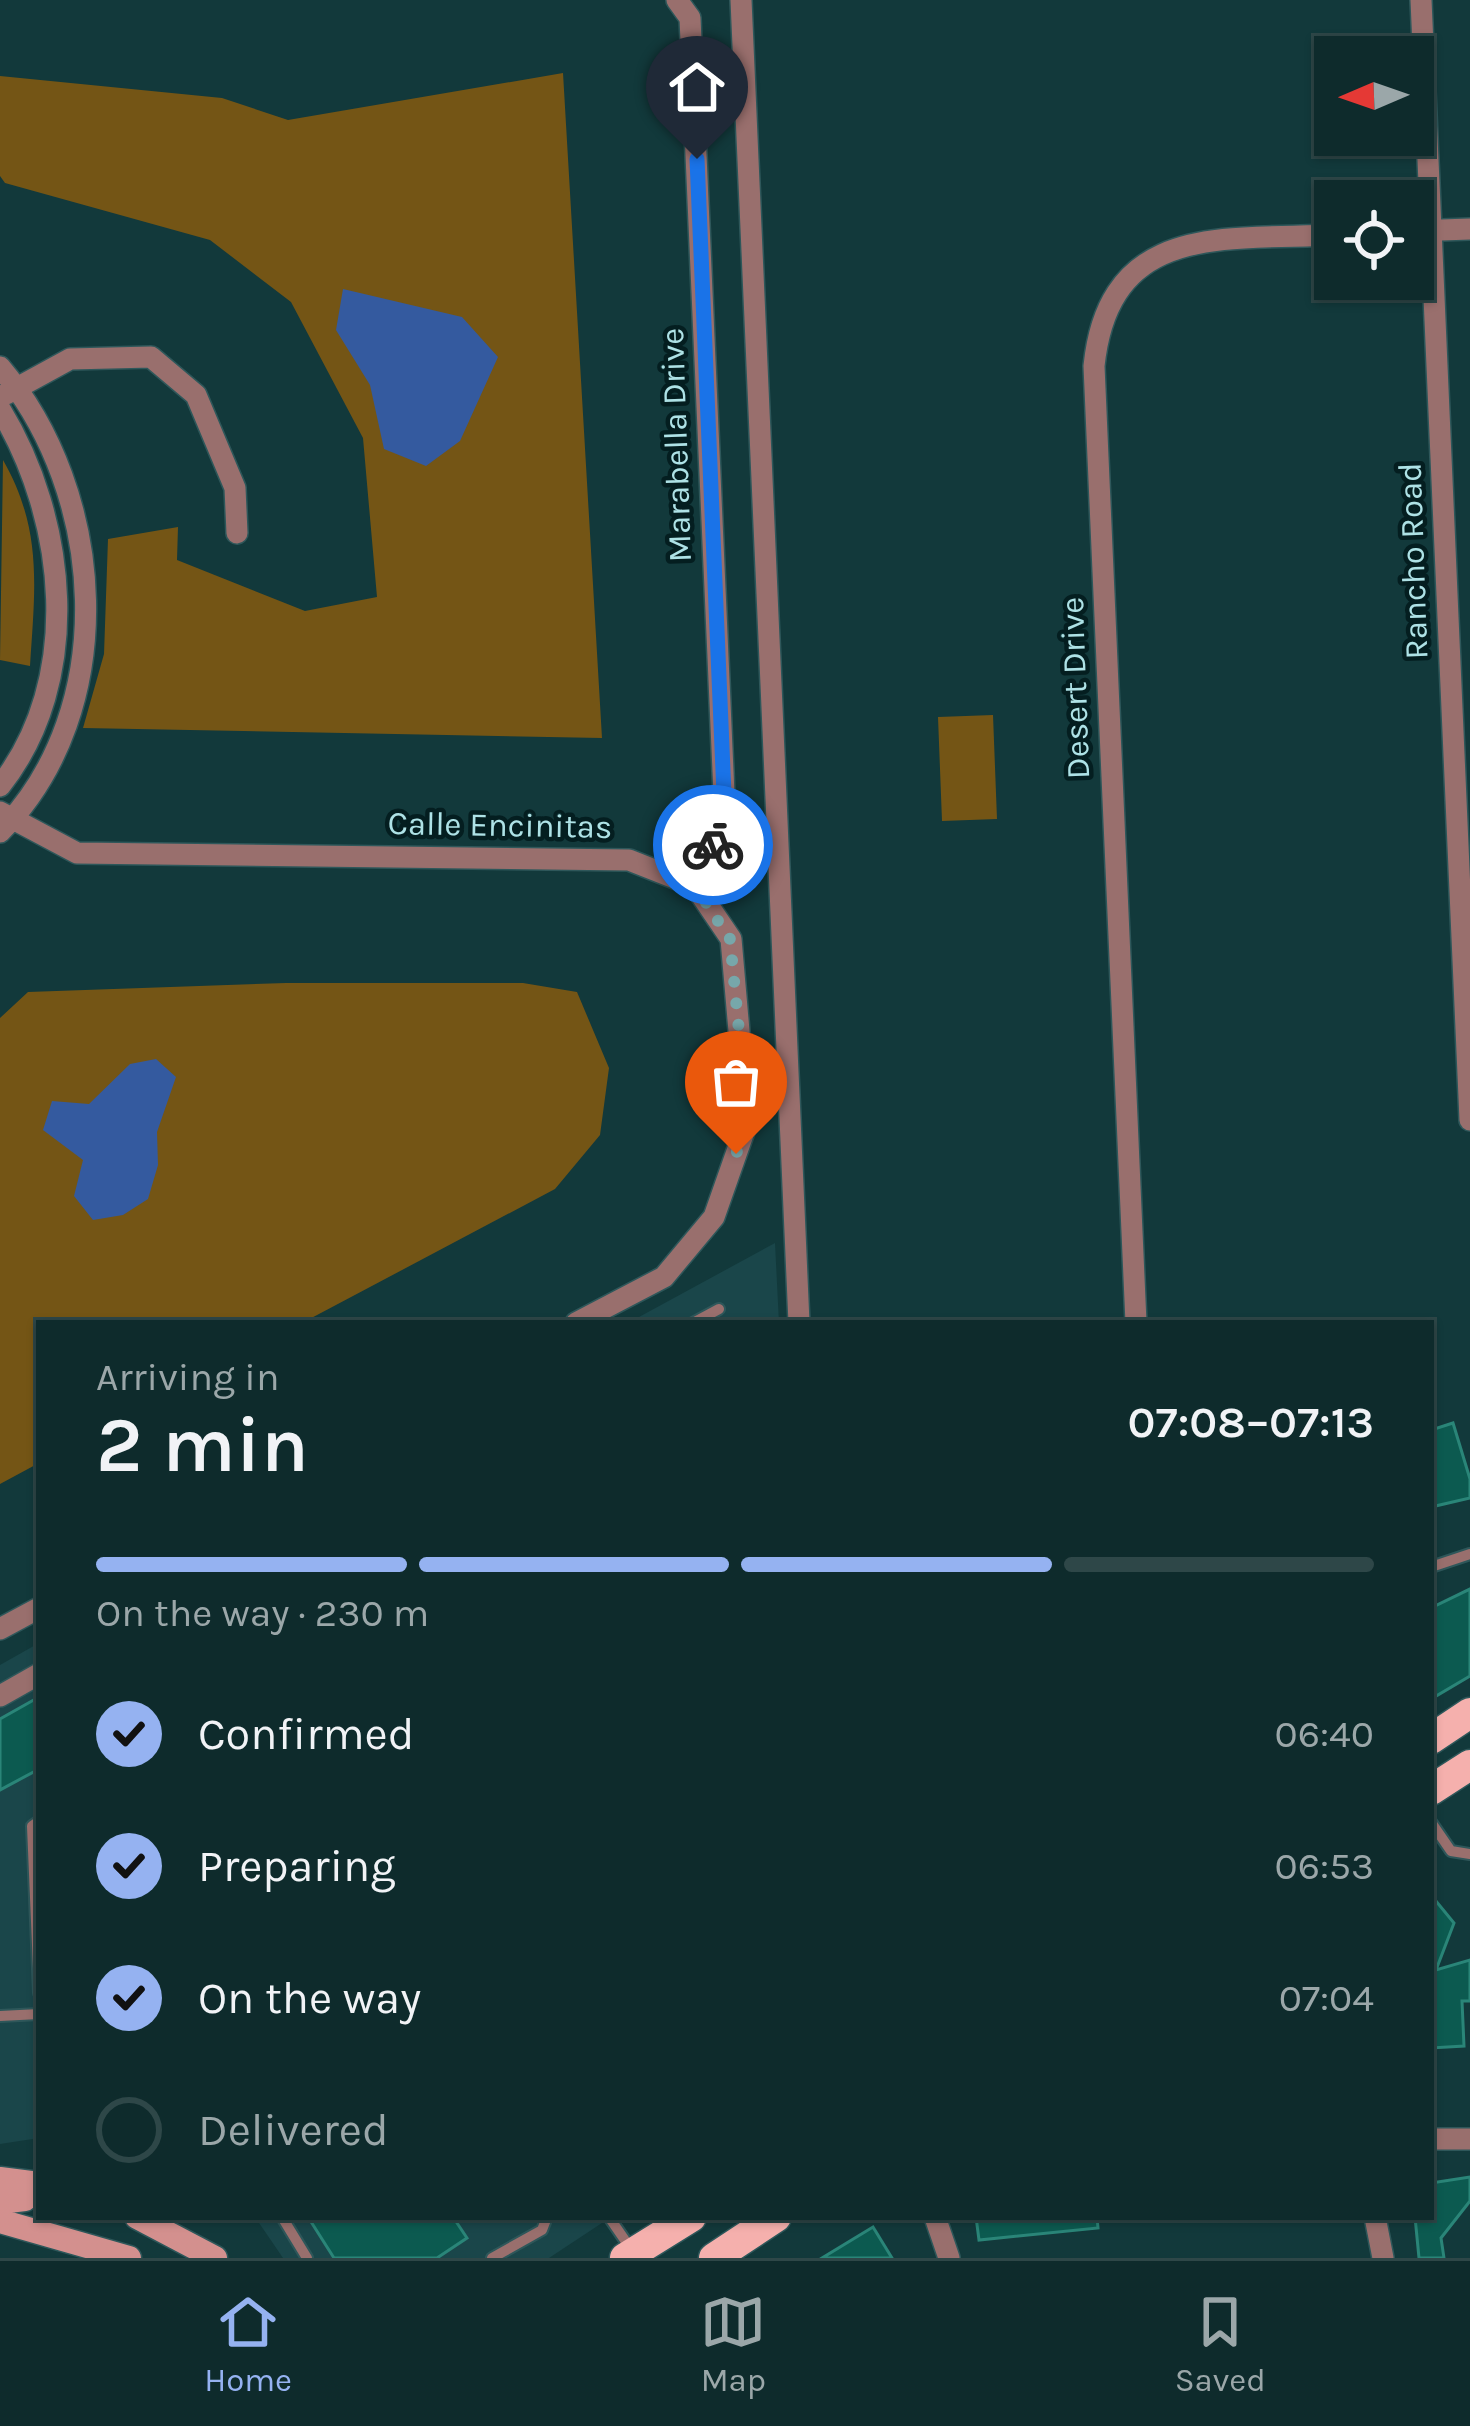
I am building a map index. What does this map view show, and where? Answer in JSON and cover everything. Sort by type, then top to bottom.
[{"type":"main road","points":[[1434,1737],[1470,1713]]},
{"type":"main road","points":[[1434,1788],[1470,1765]]},
{"type":"main road","points":[[0,2179],[36,2184]]},
{"type":"main road","points":[[0,2202],[25,2199],[36,2187]]},
{"type":"main road","points":[[143,2220],[214,2258]]},
{"type":"main road","points":[[630,2255],[686,2220]]},
{"type":"main road","points":[[714,2258],[771,2220]]},
{"type":"main road","points":[[0,2222],[76,2250],[129,2258]]},
{"type":"street","name":"Marabella Drive","points":[[677,0],[690,18],[725,818],[695,886]]},
{"type":"street","points":[[741,0],[799,1320]]},
{"type":"street","name":"Rancho Road","points":[[1421,0],[1422,180]]},
{"type":"street","points":[[1434,230],[1470,229]]},
{"type":"street","name":"Desert Drive","points":[[1136,1320],[1094,366],[1098,325],[1118,288],[1152,256],[1188,242],[1314,236]]},
{"type":"street","name":"Rancho Road","points":[[1426,300],[1470,1120]]},
{"type":"street","points":[[9,393],[70,359],[151,358],[196,394],[235,488],[238,533]]},
{"type":"street","points":[[0,367],[9,393],[64,468],[86,591],[84,638],[56,744],[4,821]]},
{"type":"street","points":[[0,409],[33,473],[48,525],[57,598],[54,654],[38,716],[16,766],[0,786]]},
{"type":"street","name":"Calle Encinitas","points":[[4,821],[77,853],[629,860],[695,886]]},
{"type":"street","points":[[582,1320],[664,1276],[714,1217],[748,1123],[730,939],[695,886]]},
{"type":"street","points":[[0,1629],[36,1610]]},
{"type":"street","points":[[0,1696],[36,1676]]},
{"type":"street","points":[[1434,2139],[1470,2138]]},
{"type":"street","points":[[936,2220],[949,2258]]},
{"type":"street","points":[[1376,2220],[1383,2258]]},
{"type":"lane","points":[[699,1320],[719,1309]]},
{"type":"lane","points":[[1434,1566],[1470,1554]]},
{"type":"lane","points":[[36,1823],[32,1826],[36,1921]]},
{"type":"lane","points":[[1434,1826],[1451,1851],[1470,1854]]},
{"type":"lane","points":[[0,2016],[36,2014]]},
{"type":"lane","points":[[284,2220],[307,2258]]},
{"type":"lane","points":[[492,2258],[542,2230],[546,2220]]},
{"type":"lane","points":[[611,2220],[630,2255]]},
{"type":"shaded area","points":[[563,73],[602,738],[83,728],[104,654],[108,539],[178,527],[177,560],[305,611],[377,597],[363,438],[291,302],[210,240],[5,183],[0,176],[0,76],[222,98],[288,120]]},
{"type":"shaded area","points":[[3,460],[30,535],[34,585],[30,666],[0,660]]},
{"type":"shaded area","points":[[993,715],[997,819],[942,821],[938,717]]},
{"type":"shaded area","points":[[286,983],[523,983],[577,992],[609,1068],[600,1135],[555,1189],[308,1320],[36,1320],[36,1465],[0,1484],[0,1018],[28,992]]},
{"type":"shaded area","points":[[775,1243],[779,1320],[634,1320]]},
{"type":"shaded area","points":[[36,1645],[36,2138],[0,2144],[0,1665]]},
{"type":"shaded area","points":[[257,2220],[606,2220],[549,2258],[283,2258]]},
{"type":"water","points":[[343,289],[462,317],[498,357],[460,441],[426,466],[384,449],[370,385],[336,330]]},
{"type":"water","points":[[156,1059],[176,1077],[157,1132],[158,1165],[148,1199],[123,1215],[93,1220],[74,1196],[83,1160],[43,1130],[52,1101],[89,1104],[130,1064]]},
{"type":"building","points":[[1453,1423],[1470,1479],[1470,1498],[1434,1506],[1434,1429]]},
{"type":"building","points":[[1470,1589],[1470,1676],[1434,1697],[1434,1607]]},
{"type":"building","points":[[36,1699],[36,1771],[0,1790],[0,1719]]},
{"type":"building","points":[[1434,1899],[1454,1923],[1436,1970],[1470,1960],[1470,2001],[1462,2001],[1464,2046],[1434,2048]]},
{"type":"building","points":[[1470,2177],[1470,2201],[1441,2238],[1444,2258],[1419,2258],[1415,2220],[1434,2220],[1434,2183]]},
{"type":"building","points":[[310,2220],[455,2220],[467,2238],[437,2258],[334,2258]]},
{"type":"building","points":[[976,2220],[1097,2220],[1098,2228],[979,2240]]},
{"type":"building","points":[[873,2227],[892,2258],[822,2258]]},
{"type":"way so far","points":[[713,845],[695,886],[730,939],[748,1123],[736,1154]]},
{"type":"route","points":[[697,159],[725,818],[713,845]]}]
